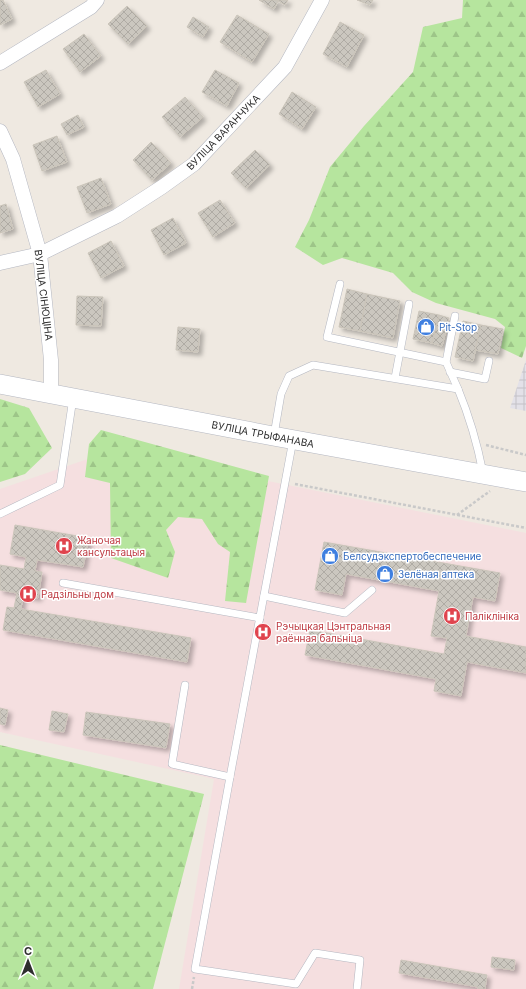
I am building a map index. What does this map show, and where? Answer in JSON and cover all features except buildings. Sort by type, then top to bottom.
[{"type":"street","points":[[0,63],[91,6],[97,0]]},
{"type":"street","name":"ВУЛІЦА ВАРАНЧУКА","points":[[0,263],[40,254],[117,216],[194,164],[285,67],[322,0]]},
{"type":"street","name":"ВУЛІЦА СІНЮЦІНА","points":[[0,131],[13,159],[40,254],[51,360],[51,394]]},
{"type":"street","name":"ВУЛІЦА ТРЫФАНАВА","points":[[0,384],[293,440],[489,482],[526,482]]},
{"type":"lane","points":[[340,284],[327,337],[446,362]]},
{"type":"lane","points":[[395,378],[409,304]]},
{"type":"lane","points":[[455,316],[446,362],[471,422],[489,482]]},
{"type":"lane","points":[[450,372],[485,379],[489,361]]},
{"type":"lane","points":[[273,436],[281,394],[289,376],[314,365],[458,389]]},
{"type":"lane","points":[[0,514],[60,485],[73,398]]},
{"type":"lane","points":[[293,440],[195,969],[296,984],[315,953],[360,960],[357,989]]},
{"type":"lane","points":[[63,583],[260,618]]},
{"type":"lane","points":[[264,596],[345,613],[372,590]]},
{"type":"lane","points":[[185,685],[172,764],[230,777]]},
{"type":"path","points":[[478,443],[526,455]]},
{"type":"path","points":[[285,482],[526,528]]},
{"type":"path","points":[[456,515],[489,482]]},
{"type":"shaded area","points":[[526,360],[526,411],[510,408]]},
{"type":"shaded area","name":"Рэчыцкая Цэнтральная раённая бальніца","points":[[114,450],[526,533],[526,989],[179,989],[214,779],[0,732],[0,489]]},
{"type":"green space","points":[[463,0],[526,0],[526,346],[522,358],[501,348],[505,327],[495,319],[436,303],[412,292],[393,273],[342,258],[323,265],[295,247],[309,220],[330,167],[364,126],[413,72],[423,27],[462,18]]},
{"type":"green space","points":[[0,399],[29,408],[52,448],[25,474],[0,482]]},
{"type":"green space","points":[[101,430],[269,476],[246,603],[225,601],[230,552],[218,544],[202,519],[178,517],[166,530],[175,552],[168,578],[111,558],[110,483],[85,477],[89,444]]},
{"type":"green space","points":[[0,745],[204,794],[153,989],[0,989]]},
{"type":"place","name":"Pit-Stop","points":[[426,327]]},
{"type":"place","name":"Жаночая кансультацыя","points":[[64,546]]},
{"type":"place","name":"Белсудэкспертобеспечение","points":[[330,556]]},
{"type":"place","name":"Зелёная аптека","points":[[385,574]]},
{"type":"place","name":"Радзільны дом","points":[[28,594]]},
{"type":"place","name":"Паліклініка","points":[[452,616]]},
{"type":"place","name":"Рэчыцкая Цэнтральная раённая бальніца","points":[[263,632]]}]
